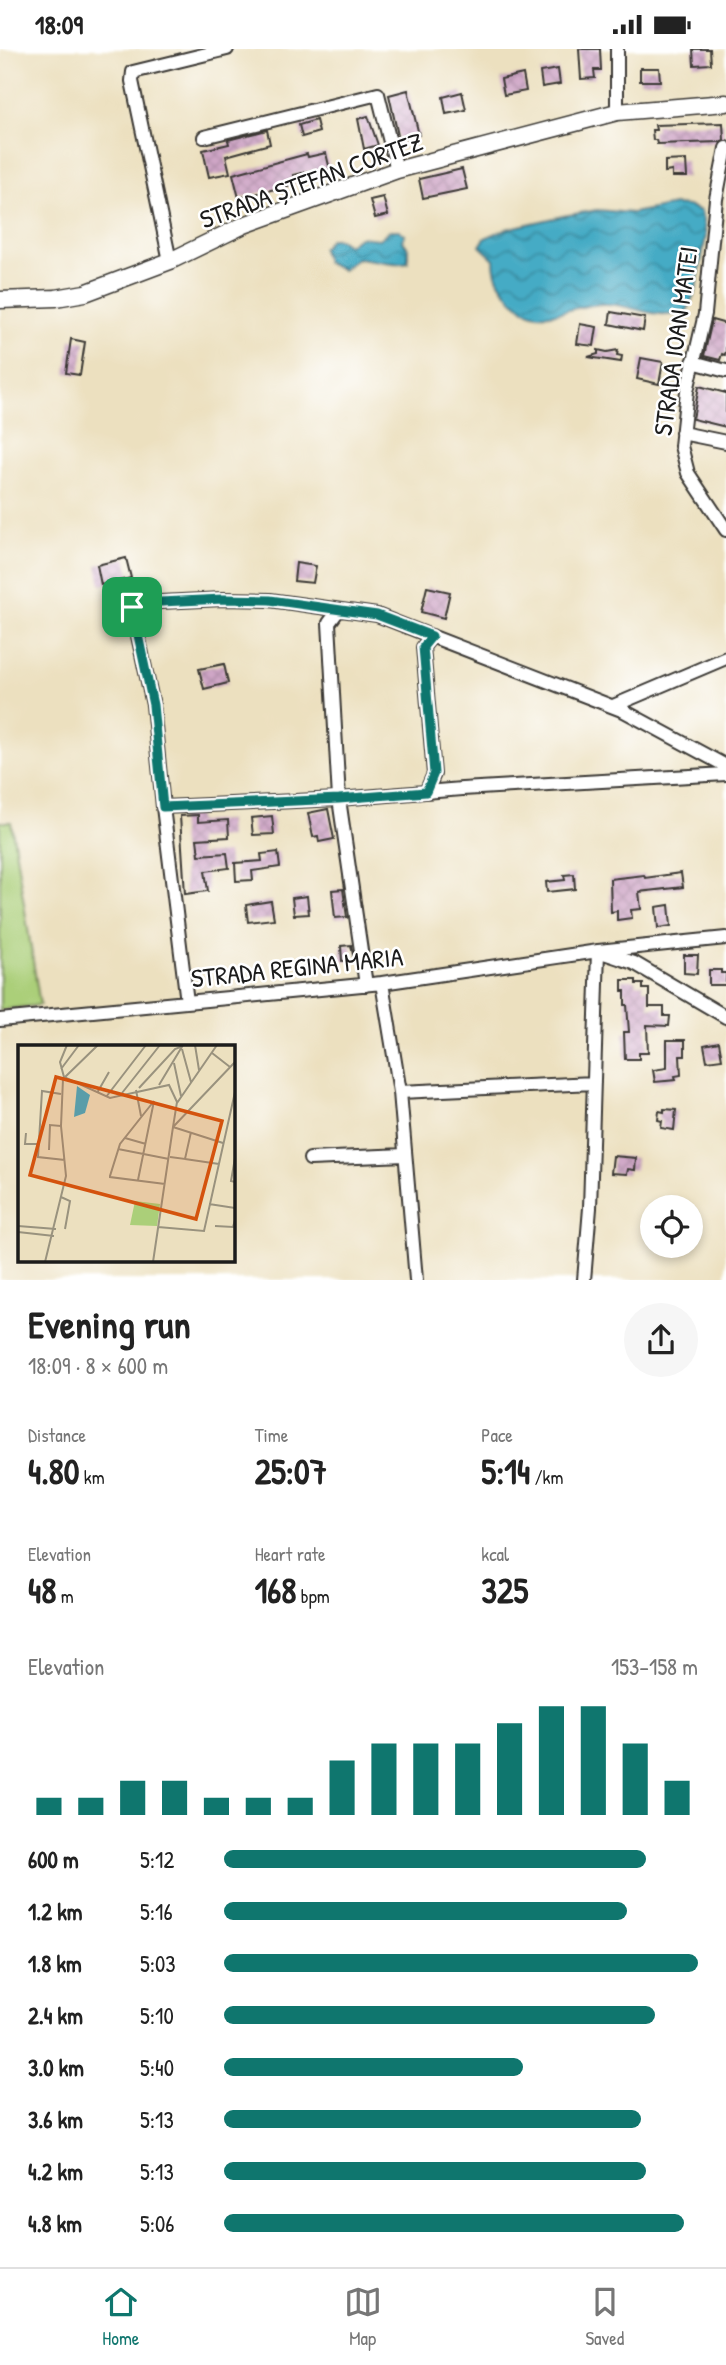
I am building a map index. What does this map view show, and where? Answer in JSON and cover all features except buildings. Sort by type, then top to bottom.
[{"type":"street","points":[[170,261],[132,81],[133,72],[226,49]]},
{"type":"street","points":[[617,49],[617,112]]},
{"type":"street","points":[[204,137],[379,94],[397,170]]},
{"type":"street","name":"STRADA ȘTEFAN CORTEZ","points":[[0,300],[56,298],[85,293],[170,261],[244,225],[397,170],[617,112],[726,103]]},
{"type":"street","name":"STRADA IOAN MATEI","points":[[726,148],[716,199],[705,314],[687,391],[682,433],[683,458],[688,473],[726,530]]},
{"type":"street","points":[[693,362],[726,371]]},
{"type":"street","points":[[682,433],[726,442]]},
{"type":"street","points":[[187,1002],[153,705],[132,607],[140,603],[270,600],[377,615],[613,706],[723,761]]},
{"type":"street","points":[[338,611],[329,624],[339,799],[366,985]]},
{"type":"street","points":[[426,792],[434,773],[423,647],[432,636]]},
{"type":"street","points":[[613,706],[726,658]]},
{"type":"street","points":[[163,807],[339,799],[726,774]]},
{"type":"street","points":[[584,1280],[590,1208],[598,951],[726,939]]},
{"type":"street","name":"STRADA REGINA MARIA","points":[[0,1020],[366,985],[598,951],[634,963],[726,1017]]},
{"type":"street","points":[[382,983],[400,1092],[416,1280]]},
{"type":"street","points":[[400,1092],[594,1083]]},
{"type":"street","points":[[310,1159],[405,1155]]},
{"type":"green space","points":[[0,822],[11,822],[40,1005],[0,1010]]},
{"type":"water","points":[[674,205],[701,211],[706,235],[696,290],[687,311],[660,314],[606,304],[553,313],[530,312],[518,305],[504,289],[496,273],[494,259],[480,246],[485,238],[506,229],[563,216],[597,210],[632,213]]},
{"type":"water","points":[[390,230],[399,230],[405,235],[402,240],[408,248],[408,262],[390,263],[357,258],[342,270],[326,262],[322,249],[330,239],[339,239],[348,245],[359,237],[379,239]]},
{"type":"route","points":[[270,600],[377,615],[432,636],[423,647],[434,773],[426,792],[163,807],[153,705],[132,607],[140,603],[270,600]]}]
